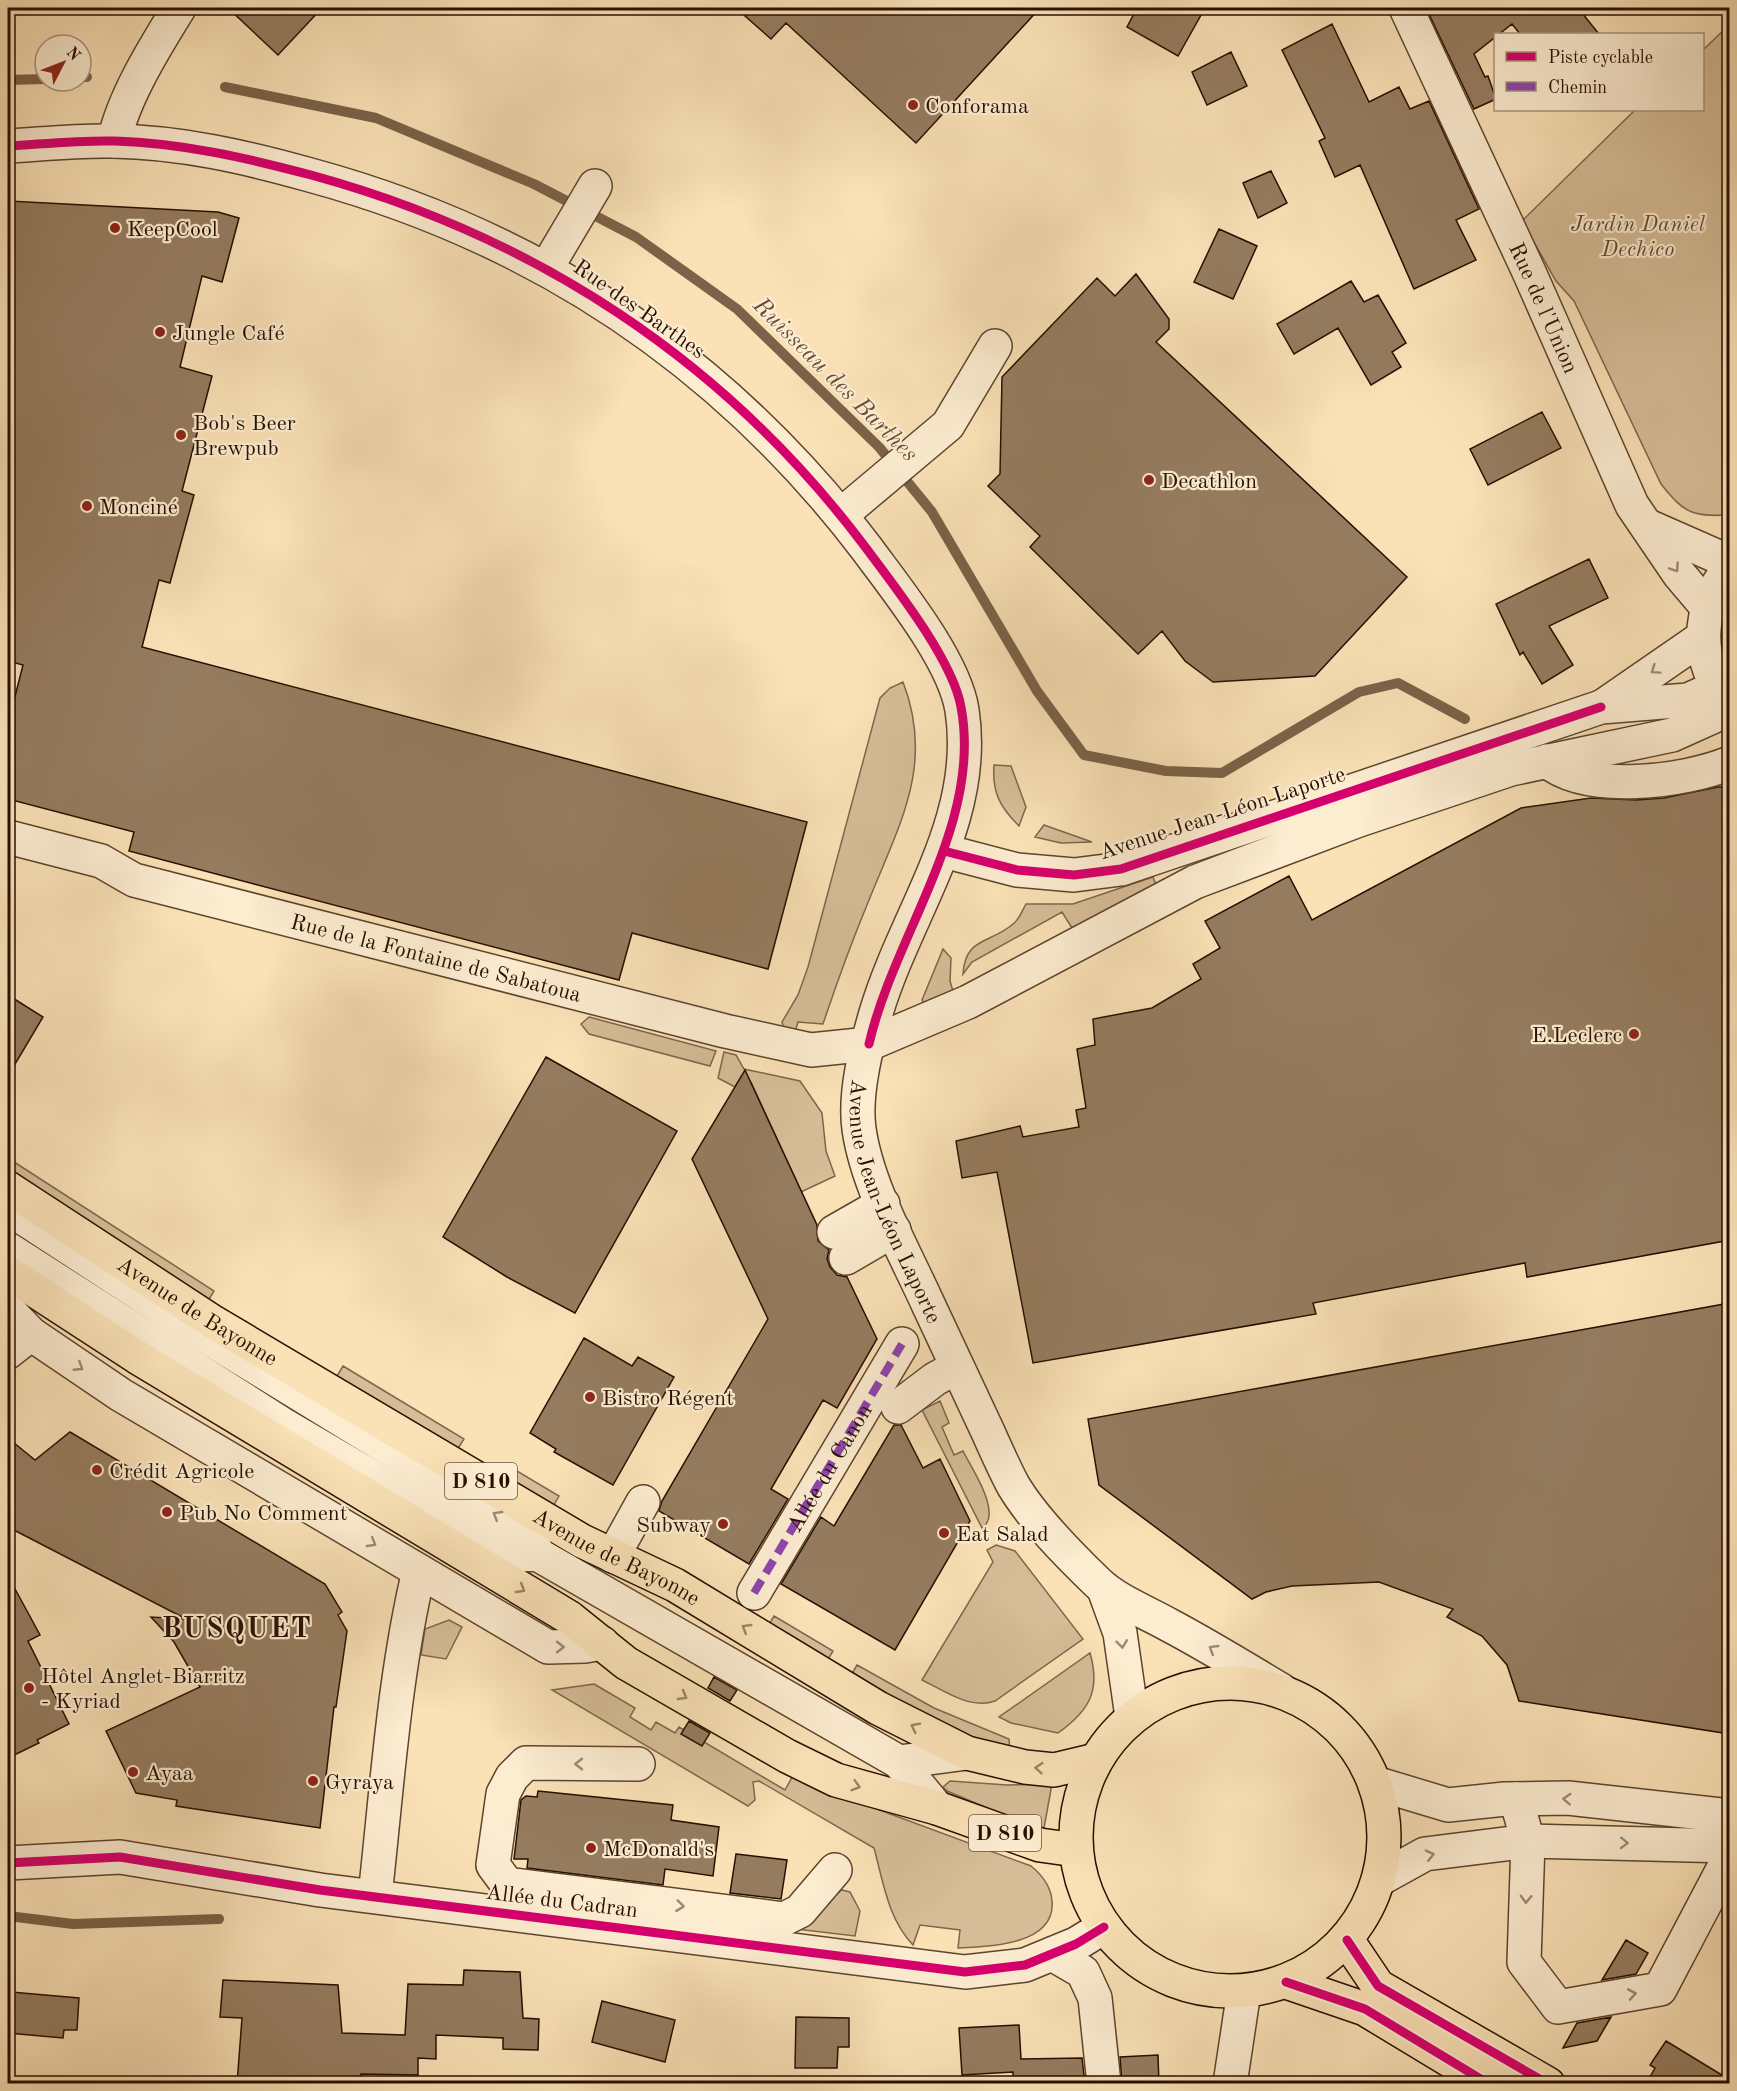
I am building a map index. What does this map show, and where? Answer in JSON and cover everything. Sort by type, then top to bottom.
[{"type":"main road","name":"Avenue de Bayonne","points":[[8,1188],[213,1323],[582,1541],[675,1585],[878,1708],[967,1753],[1025,1767],[1054,1770],[1096,1760]]},
{"type":"main road","name":"D 810","points":[[8,1273],[137,1357],[570,1618],[626,1663],[787,1756],[836,1780],[937,1808],[1040,1845],[1076,1850]]},
{"type":"main road","points":[[1231,1682],[1281,1690],[1325,1715],[1355,1746],[1376,1784],[1385,1826],[1382,1867],[1374,1893],[1347,1940],[1319,1965],[1286,1982],[1244,1992],[1204,1990],[1166,1978],[1132,1957],[1104,1927],[1085,1890],[1076,1850],[1079,1803],[1096,1760],[1118,1729],[1132,1717],[1193,1688],[1231,1682]]},
{"type":"main road","points":[[1347,1940],[1378,1986],[1548,2084]]},
{"type":"main road","points":[[1286,1982],[1365,2008],[1489,2084]]},
{"type":"street","points":[[114,141],[118,123],[155,47],[179,8]]},
{"type":"street","name":"Rue de l'Union","points":[[1406,8],[1529,272],[1632,505],[1678,574],[1705,622]]},
{"type":"street","name":"Rue des Barthes","points":[[8,146],[114,141],[184,147],[247,158],[341,183],[426,211],[547,267],[599,299],[690,365],[753,421],[841,515],[887,576],[940,656],[961,706],[964,755],[960,785],[944,851]]},
{"type":"street","points":[[547,267],[594,186]]},
{"type":"street","points":[[841,515],[948,425],[995,346]]},
{"type":"street","points":[[1648,526],[1730,562]]},
{"type":"street","points":[[1725,700],[1707,663],[1705,622],[1715,585],[1730,567]]},
{"type":"street","name":"Avenue Jean-Léon Laporte","points":[[1601,707],[1705,622]]},
{"type":"street","name":"Avenue Jean-Léon Laporte","points":[[1281,1690],[1104,1589],[1060,1544],[1015,1489],[888,1217],[859,1127],[862,1081],[877,1009],[944,851],[1017,870],[1074,875],[1121,869],[1601,707],[1688,700],[1725,700]]},
{"type":"street","name":"Rue de la Fontaine de Sabatoua","points":[[8,837],[101,861],[134,880],[725,1031],[811,1050],[869,1044],[968,1002],[1195,882],[1370,816],[1511,769],[1672,735],[1725,700]]},
{"type":"street","points":[[1548,761],[1560,771],[1594,779],[1635,781],[1673,778],[1730,763]]},
{"type":"street","points":[[8,1209],[190,1327],[531,1536],[537,1554]]},
{"type":"street","points":[[840,1245],[888,1217]]},
{"type":"street","points":[[8,1249],[282,1424],[507,1556],[537,1554],[899,1762],[937,1808]]},
{"type":"street","points":[[8,1310],[19,1343],[121,1395],[548,1647],[602,1643]]},
{"type":"street","name":"Allée du Canon","points":[[754,1593],[902,1344]]},
{"type":"street","points":[[898,1407],[935,1378],[957,1367]]},
{"type":"street","points":[[613,1556],[643,1502]]},
{"type":"street","points":[[375,1896],[394,1727],[412,1603],[420,1570]]},
{"type":"street","name":"Avenue Jean-Léon Laporte","points":[[1104,1589],[1120,1633],[1132,1717]]},
{"type":"street","points":[[899,1762],[967,1753]]},
{"type":"street","points":[[638,1764],[526,1763],[512,1777],[503,1794],[493,1865],[498,1876],[507,1884],[784,1919],[800,1911],[835,1870]]},
{"type":"street","points":[[1376,1784],[1448,1805],[1516,1799],[1568,1798],[1730,1816]]},
{"type":"street","points":[[1516,1799],[1528,1841],[1524,1962],[1558,2007],[1660,1989],[1730,1856]]},
{"type":"street","points":[[1676,1810],[1730,1845]]},
{"type":"street","points":[[1374,1893],[1425,1854],[1528,1841],[1730,1845]]},
{"type":"street","name":"Allée du Cadran","points":[[8,1863],[120,1857],[320,1890],[965,1972],[1026,1965],[1076,1944],[1104,1927]]},
{"type":"street","points":[[1052,1954],[1083,1972],[1095,1998],[1104,2084]]},
{"type":"street","points":[[1230,2084],[1244,1992]]},
{"type":"green space","name":"Jardin Daniel Dechico","points":[[1729,25],[1729,515],[1706,515],[1690,511],[1676,501],[1661,484],[1574,301],[1556,281],[1522,221],[1634,111],[1704,111],[1704,49]]},
{"type":"green space","points":[[903,682],[912,712],[915,741],[914,768],[901,820],[823,1024],[798,1022],[795,1032],[784,1030],[782,1022],[798,995],[808,967],[880,698],[890,688]]},
{"type":"green space","points":[[994,765],[1011,766],[1026,807],[1019,826],[1002,806],[996,792]]},
{"type":"green space","points":[[1044,825],[1092,842],[1061,843],[1035,837]]},
{"type":"green space","points":[[1153,877],[1156,885],[1072,928],[1062,912],[972,962],[963,974],[968,953],[1015,922],[1026,904],[1073,904]]},
{"type":"green space","points":[[943,949],[951,958],[950,981],[953,991],[924,1004],[922,1000]]},
{"type":"green space","points":[[589,1017],[716,1051],[710,1066],[589,1034],[581,1024]]},
{"type":"green space","points":[[724,1052],[736,1055],[744,1069],[800,1081],[822,1113],[826,1151],[835,1176],[801,1192],[751,1082],[741,1077],[735,1087],[718,1078]]},
{"type":"green space","points":[[11,1160],[214,1291],[205,1306],[8,1178],[8,1166]]},
{"type":"green space","points":[[343,1366],[464,1439],[455,1453],[334,1381]]},
{"type":"green space","points":[[940,1401],[949,1423],[942,1427],[954,1455],[963,1451],[988,1502],[988,1521],[982,1528],[922,1410]]},
{"type":"green space","points":[[507,1465],[559,1496],[551,1510],[498,1478]]},
{"type":"green space","points":[[996,1545],[1015,1551],[1083,1639],[995,1701],[976,1703],[958,1698],[922,1680],[993,1562],[987,1550]]},
{"type":"green space","points":[[774,1616],[833,1651],[827,1661],[768,1626]]},
{"type":"green space","points":[[449,1620],[462,1627],[446,1659],[421,1655],[425,1629]]},
{"type":"green space","points":[[1090,1653],[1094,1678],[1090,1699],[1078,1717],[1058,1733],[1011,1723],[999,1717]]},
{"type":"green space","points":[[857,1665],[934,1708],[1009,1739],[1010,1752],[973,1740],[850,1677]]},
{"type":"green space","points":[[594,1684],[635,1708],[630,1717],[651,1730],[656,1722],[675,1733],[679,1727],[785,1790],[795,1772],[839,1795],[1031,1866],[1050,1890],[1052,1901],[1050,1916],[1043,1927],[1018,1941],[958,1948],[960,1930],[920,1925],[913,1945],[892,1912],[874,1848],[759,1781],[753,1782],[755,1800],[748,1806],[552,1690]]},
{"type":"green space","points":[[950,1781],[1007,1785],[1052,1784],[1044,1828],[1039,1830],[947,1791],[943,1787]]},
{"type":"green space","points":[[842,1890],[850,1892],[860,1911],[855,1936],[787,1928]]},
{"type":"building","points":[[228,8],[322,8],[278,55]]},
{"type":"building","name":"Conforama","points":[[736,8],[1040,8],[916,143],[786,23],[771,39]]},
{"type":"building","points":[[1137,8],[1205,8],[1178,56],[1127,27]]},
{"type":"building","points":[[1438,8],[1578,8],[1598,33],[1519,33],[1512,24],[1501,33],[1494,33],[1494,38],[1474,54],[1485,77],[1488,76],[1494,100],[1474,109],[1429,14]]},
{"type":"building","points":[[1332,24],[1369,102],[1399,87],[1410,109],[1429,101],[1479,209],[1456,220],[1476,260],[1414,289],[1360,165],[1335,177],[1319,141],[1325,138],[1282,50]]},
{"type":"building","points":[[1231,52],[1247,86],[1207,105],[1192,72]]},
{"type":"building","points":[[1271,171],[1287,203],[1258,218],[1243,183]]},
{"type":"building","points":[[8,201],[218,212],[239,218],[222,282],[202,276],[180,367],[212,376],[182,491],[194,495],[170,583],[159,580],[142,647],[807,822],[768,969],[632,933],[619,980],[129,851],[134,832],[8,799],[8,724],[23,665],[8,661]]},
{"type":"building","points":[[1219,229],[1257,246],[1233,299],[1194,282]]},
{"type":"building","name":"Decathlon","points":[[1136,274],[1169,319],[1169,329],[1156,342],[1407,577],[1315,676],[1213,682],[1185,661],[1162,631],[1138,654],[1030,547],[1040,536],[988,486],[1000,474],[1002,377],[1097,278],[1115,296]]},
{"type":"building","points":[[1351,281],[1364,302],[1378,295],[1406,343],[1392,352],[1401,367],[1371,385],[1338,328],[1294,354],[1277,324]]},
{"type":"building","points":[[1542,412],[1561,448],[1488,485],[1470,449]]},
{"type":"building","points":[[1589,559],[1608,598],[1549,626],[1573,665],[1542,684],[1523,652],[1520,655],[1496,604]]},
{"type":"building","points":[[1718,787],[1730,787],[1730,1240],[1527,1277],[1525,1263],[1313,1303],[1316,1314],[1033,1363],[997,1172],[962,1178],[956,1141],[1020,1126],[1023,1137],[1079,1127],[1076,1110],[1086,1108],[1077,1049],[1095,1045],[1093,1019],[1152,1008],[1201,979],[1193,964],[1220,948],[1205,921],[1289,876],[1312,920],[1521,808],[1591,798],[1636,800],[1664,798]]},
{"type":"building","points":[[8,995],[43,1017],[8,1076]]},
{"type":"building","points":[[546,1057],[677,1131],[575,1313],[507,1277],[443,1237]]},
{"type":"building","points":[[745,1070],[817,1225],[818,1241],[829,1250],[827,1259],[830,1267],[837,1275],[847,1277],[877,1339],[837,1408],[823,1400],[771,1489],[788,1499],[749,1564],[659,1511],[662,1501],[768,1319],[692,1159]]},
{"type":"building","points":[[1730,1303],[1730,1734],[1519,1701],[1507,1665],[1482,1636],[1447,1617],[1453,1609],[1379,1582],[1292,1586],[1266,1592],[1252,1599],[1099,1485],[1088,1419]]},
{"type":"building","name":"Bistro Régent","points":[[584,1338],[632,1366],[638,1357],[674,1377],[613,1485],[554,1452],[556,1449],[530,1433]]},
{"type":"building","points":[[894,1425],[901,1425],[923,1468],[940,1459],[970,1521],[895,1650],[781,1584],[821,1517],[834,1526]]},
{"type":"building","points":[[70,1432],[325,1584],[342,1612],[338,1615],[347,1631],[336,1707],[334,1707],[320,1828],[176,1806],[177,1800],[136,1793],[106,1731],[200,1687],[174,1642],[151,1617],[186,1619],[8,1527],[8,1438],[35,1460]]},
{"type":"building","name":"Hôtel Anglet-Biarritz - Kyriad","points":[[8,1576],[40,1635],[28,1641],[69,1724],[37,1740],[39,1743],[8,1758]]},
{"type":"building","points":[[714,1677],[737,1690],[730,1701],[708,1688]]},
{"type":"building","points":[[689,1721],[710,1733],[702,1746],[681,1734]]},
{"type":"building","name":"McDonald's","points":[[538,1791],[673,1805],[671,1820],[719,1827],[713,1876],[665,1869],[663,1885],[527,1868],[528,1859],[514,1859],[521,1800],[526,1796],[537,1797]]},
{"type":"building","points":[[736,1854],[787,1860],[781,1899],[730,1893]]},
{"type":"building","points":[[1626,1940],[1648,1953],[1636,1974],[1602,1980]]},
{"type":"building","points":[[464,1970],[520,1972],[523,2018],[539,2019],[538,2050],[503,2049],[503,2038],[436,2035],[436,2059],[418,2058],[418,2075],[361,2074],[360,2084],[237,2084],[242,2018],[220,2017],[223,1980],[338,1985],[342,2033],[405,2035],[408,1984],[463,1985]]},
{"type":"building","points":[[11,1992],[79,1998],[77,2030],[64,2030],[63,2038],[8,2033]]},
{"type":"building","points":[[602,2001],[675,2020],[665,2062],[592,2042]]},
{"type":"building","points":[[796,2017],[849,2018],[849,2047],[838,2047],[837,2068],[795,2068]]},
{"type":"building","points":[[1611,2017],[1597,2041],[1563,2048],[1577,2023]]},
{"type":"building","points":[[1019,2025],[1021,2059],[1082,2058],[1085,2084],[1013,2084],[1013,2072],[962,2075],[959,2028]]},
{"type":"building","points":[[1666,2041],[1730,2080],[1730,2084],[1646,2084],[1655,2068],[1650,2065]]},
{"type":"building","points":[[1158,2055],[1159,2084],[1122,2084],[1120,2057]]},
{"type":"waterway","name":"Ruisseau des Barthes","points":[[8,80],[33,79]]},
{"type":"waterway","name":"Ruisseau des Barthes","points":[[225,87],[376,118],[534,184],[636,237],[737,309],[879,447],[932,512],[1037,691],[1084,755],[1166,771],[1222,773],[1359,692],[1398,683],[1465,719]]},
{"type":"waterway","points":[[8,1916],[73,1924],[219,1919]]},
{"type":"marked path","points":[[754,1593],[902,1344]]},
{"type":"cycle path","points":[[8,146],[115,141],[214,152],[311,175],[393,201],[472,232],[547,270],[618,313],[686,362],[749,417],[808,478],[863,544],[920,623],[947,667],[961,707],[964,751],[959,794],[948,836],[933,879],[881,1003],[869,1044]]},
{"type":"cycle path","points":[[944,851],[1017,870],[1074,875],[1121,869],[1601,707]]},
{"type":"cycle path","points":[[8,1863],[120,1857],[320,1890],[965,1972],[1025,1965],[1076,1944],[1104,1927]]},
{"type":"cycle path","points":[[1347,1940],[1378,1986],[1548,2084]]},
{"type":"cycle path","points":[[1286,1982],[1365,2009],[1489,2084]]},
{"type":"place","name":"Conforama","points":[[913,105]]},
{"type":"place","name":"KeepCool","points":[[115,228]]},
{"type":"place","name":"Jungle Café","points":[[160,332]]},
{"type":"place","name":"Bob's Beer Brewpub","points":[[181,435]]},
{"type":"place","name":"Decathlon","points":[[1149,480]]},
{"type":"place","name":"Monciné","points":[[87,506]]},
{"type":"place","name":"E.Leclerc","points":[[1634,1034]]},
{"type":"place","name":"Bistro Régent","points":[[590,1397]]},
{"type":"place","name":"Crédit Agricole","points":[[97,1470]]},
{"type":"place","name":"Pub No Comment","points":[[167,1512]]},
{"type":"place","name":"Subway","points":[[723,1524]]},
{"type":"place","name":"Eat Salad","points":[[944,1533]]},
{"type":"place","name":"Hôtel Anglet-Biarritz - Kyriad","points":[[29,1688]]},
{"type":"place","name":"Ayaa","points":[[133,1772]]},
{"type":"place","name":"Gyraya","points":[[313,1781]]},
{"type":"place","name":"McDonald's","points":[[591,1848]]},
{"type":"district","name":"BUSQUET","points":[[237,1627]]}]
